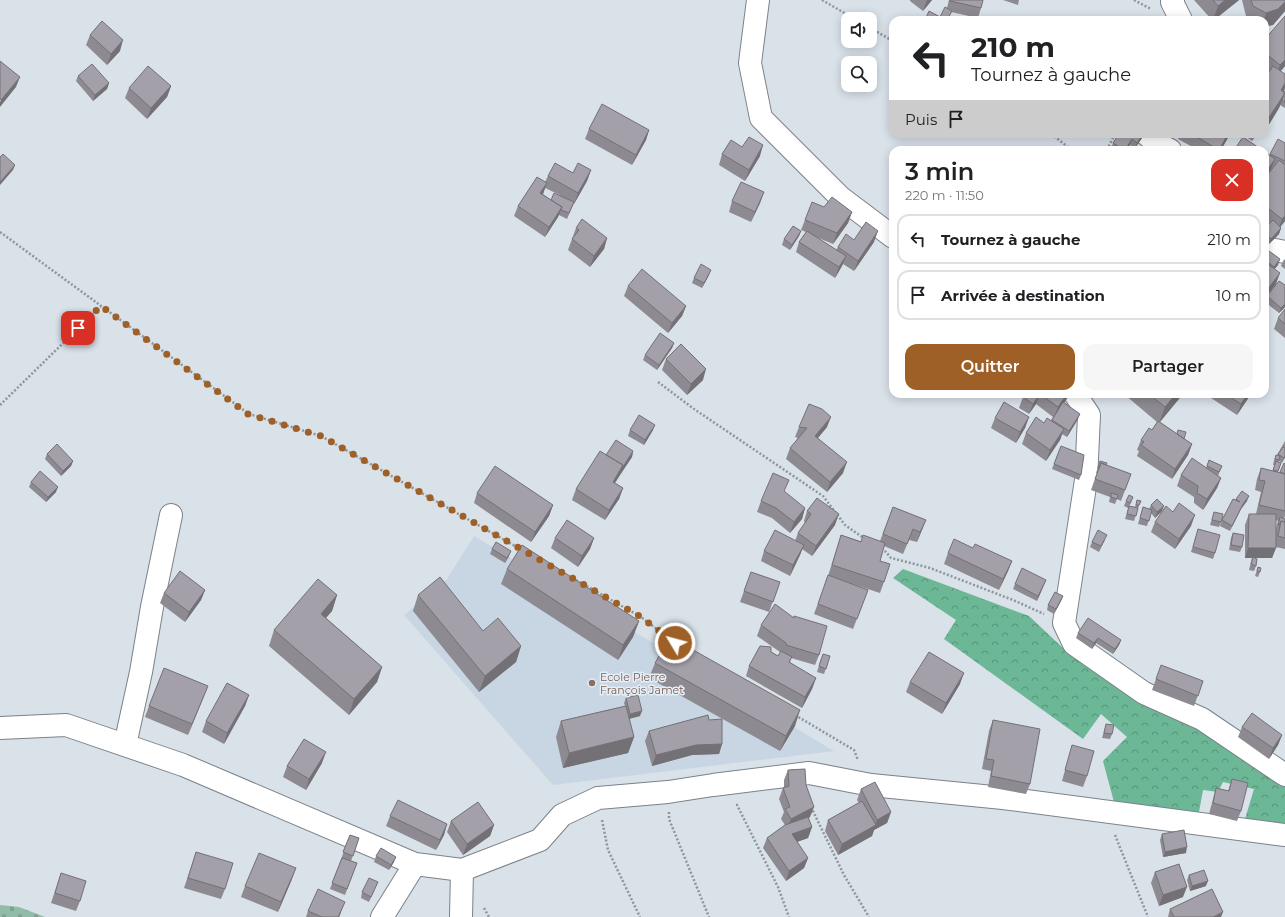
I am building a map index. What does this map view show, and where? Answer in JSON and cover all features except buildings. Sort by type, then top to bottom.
[{"type":"street","points":[[758,0],[750,63],[761,118],[840,197],[889,234]]},
{"type":"street","points":[[1173,0],[1172,2],[1179,16]]},
{"type":"street","points":[[1151,138],[1162,146]]},
{"type":"street","points":[[1269,249],[1285,252]]},
{"type":"street","points":[[1078,398],[1089,415],[1086,480],[1064,623],[1074,644],[1144,693],[1202,719],[1285,775]]},
{"type":"street","points":[[125,745],[141,672],[152,608],[171,515]]},
{"type":"street","points":[[0,728],[66,725],[183,765],[415,864],[462,870],[540,840],[562,815],[598,798],[668,792],[809,773],[871,785],[1003,798],[1285,835]]},
{"type":"street","points":[[382,917],[415,864]]},
{"type":"street","points":[[461,917],[462,870]]},
{"type":"path","points":[[822,0],[843,12]]},
{"type":"path","points":[[877,32],[889,39]]},
{"type":"path","points":[[1056,138],[1067,146]]},
{"type":"path","points":[[0,232],[248,414],[321,436],[523,550]]},
{"type":"path","points":[[0,405],[101,306]]},
{"type":"path","points":[[658,382],[694,409],[823,496],[845,525],[867,540]]},
{"type":"path","points":[[880,548],[891,558],[930,568],[1013,600],[1064,623]]},
{"type":"path","points":[[571,578],[641,617],[675,643]]},
{"type":"path","points":[[794,714],[854,750],[871,785]]},
{"type":"path","points":[[809,773],[809,803],[844,875],[869,917]]},
{"type":"path","points":[[668,792],[669,819],[709,917]]},
{"type":"path","points":[[598,798],[608,850],[640,917]]},
{"type":"path","points":[[731,806],[737,805],[778,887],[789,917]]},
{"type":"path","points":[[1106,811],[1148,917]]},
{"type":"shaded area","name":"Ecole Pierre François Jamet","points":[[474,536],[834,751],[553,785],[404,615],[447,579]]},
{"type":"green space","points":[[903,569],[1029,616],[1064,649],[1199,726],[1285,785],[1285,826],[1245,819],[1254,789],[1223,782],[1218,792],[1203,790],[1199,812],[1114,802],[1103,761],[1127,737],[1101,714],[1083,739],[944,639],[956,620],[893,578]]},
{"type":"green space","points":[[0,905],[19,907],[45,917],[0,917]]},
{"type":"place","name":"Ecole Pierre François Jamet","points":[[592,683]]},
{"type":"route","points":[[78,328],[101,306],[248,414],[321,436],[641,617],[675,643]]}]
